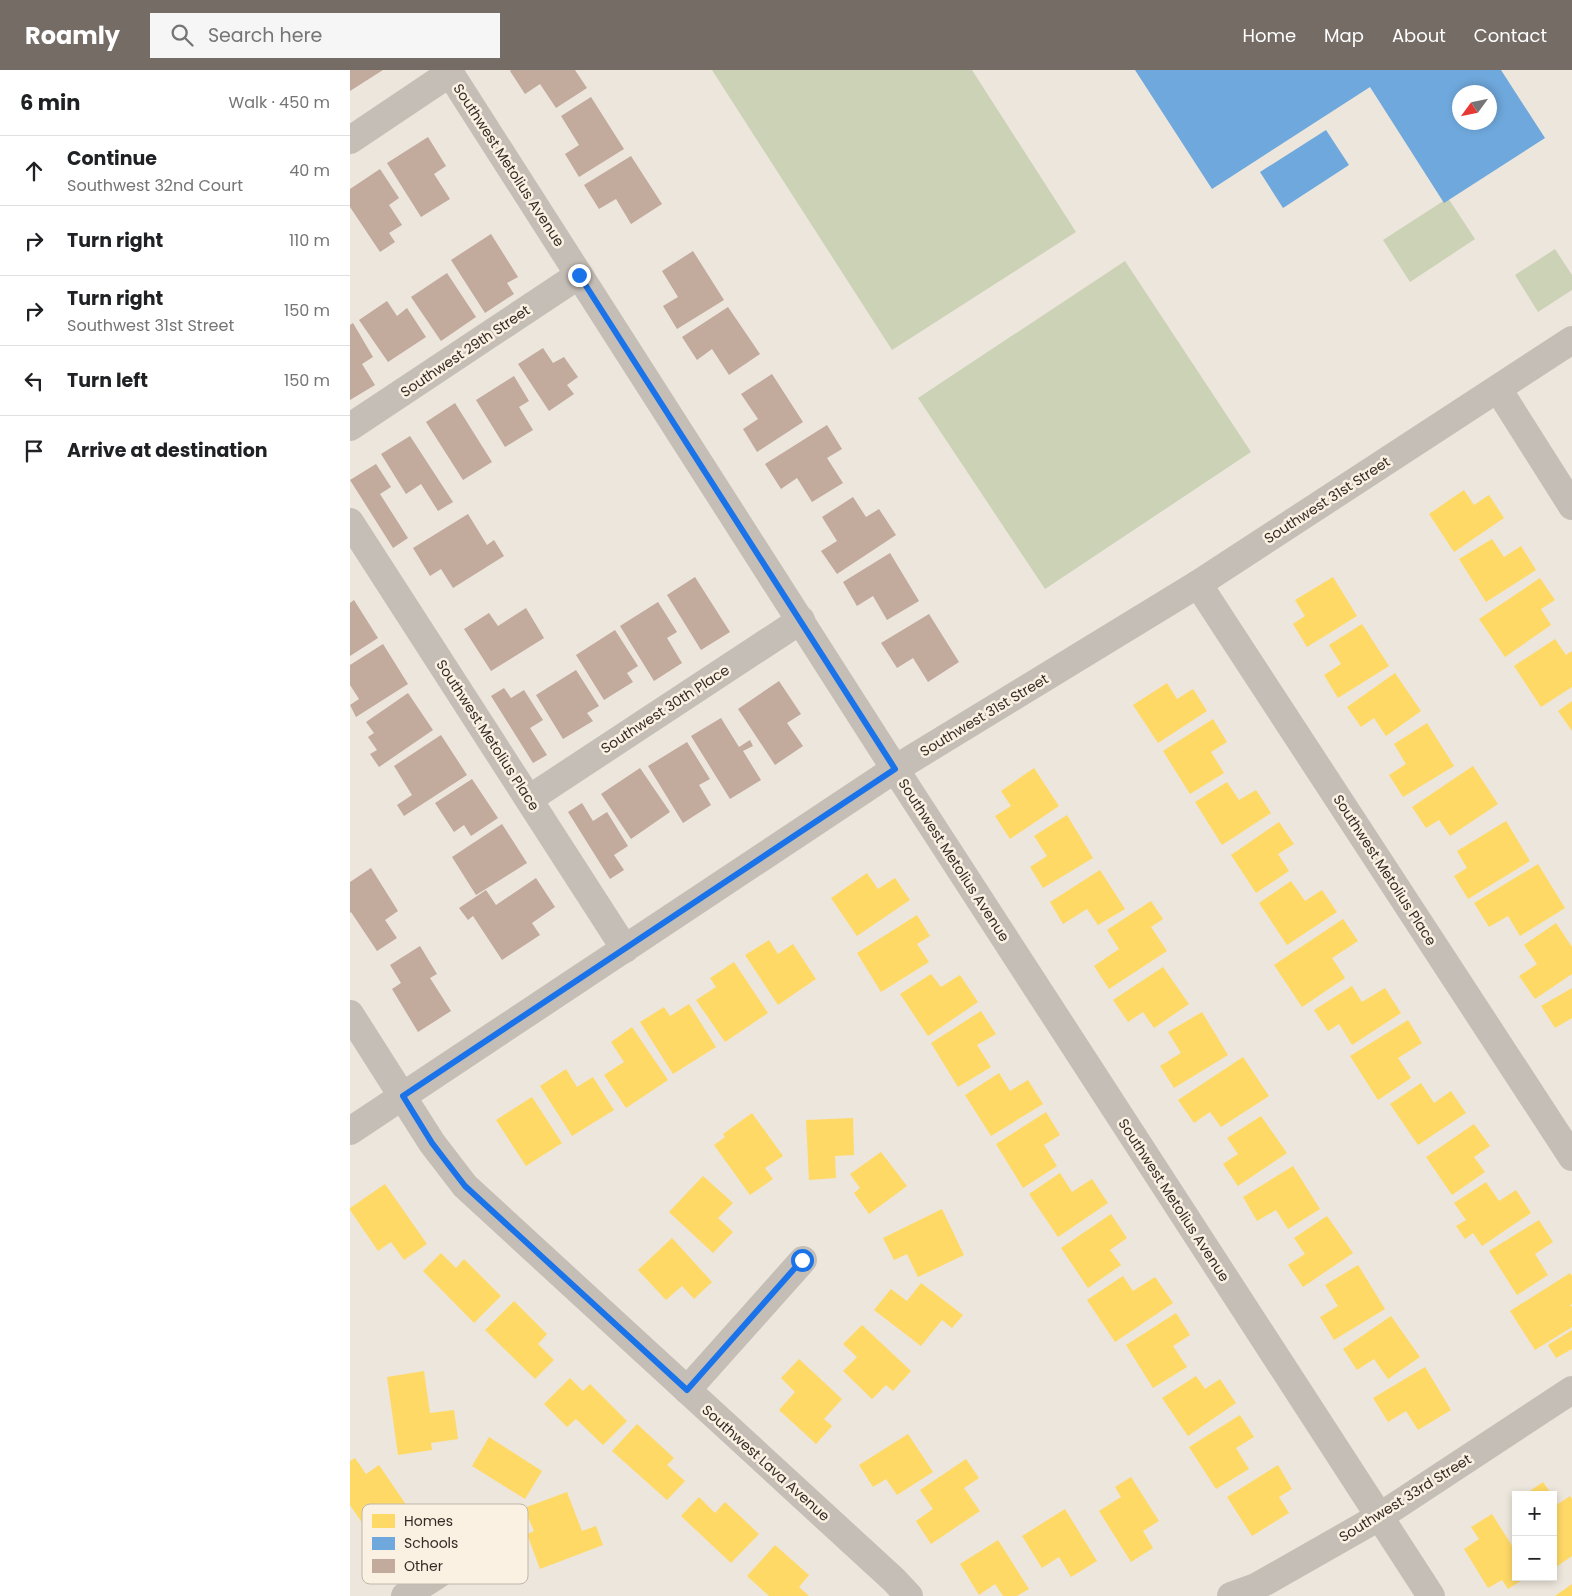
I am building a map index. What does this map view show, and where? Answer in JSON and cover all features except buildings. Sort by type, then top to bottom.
[{"type":"street","points":[[350,140],[449,72]]},
{"type":"street","name":"Southwest Metolius Avenue","points":[[449,72],[895,769],[1431,1596]]},
{"type":"street","name":"Southwest 29th Street","points":[[350,427],[579,275]]},
{"type":"street","name":"Southwest 31st Street","points":[[350,1131],[895,769],[1198,584],[1572,340]]},
{"type":"street","points":[[1498,389],[1572,506]]},
{"type":"street","name":"Southwest Metolius Place","points":[[350,522],[625,948]]},
{"type":"street","name":"Southwest Metolius Place","points":[[1198,584],[1572,1157]]},
{"type":"street","name":"Southwest 30th Place","points":[[529,799],[801,620]]},
{"type":"street","name":"Southwest Lava Avenue","points":[[350,1014],[432,1143],[465,1186],[894,1580],[909,1596]]},
{"type":"street","points":[[687,1390],[802,1260]]},
{"type":"street","name":"Southwest 33rd Street","points":[[1231,1596],[1256,1587],[1379,1517],[1572,1390]]},
{"type":"street","points":[[406,1596],[424,1584]]},
{"type":"green space","points":[[712,70],[972,70],[1076,232],[892,350]]},
{"type":"green space","points":[[1448,198],[1475,239],[1410,282],[1383,240]]},
{"type":"green space","points":[[1555,249],[1572,275],[1572,290],[1538,312],[1515,275]]},
{"type":"green space","points":[[1125,261],[1251,452],[1045,589],[918,398]]},
{"type":"route","points":[[579,275],[895,769],[403,1096],[432,1143],[465,1186],[687,1390],[802,1260]]}]
